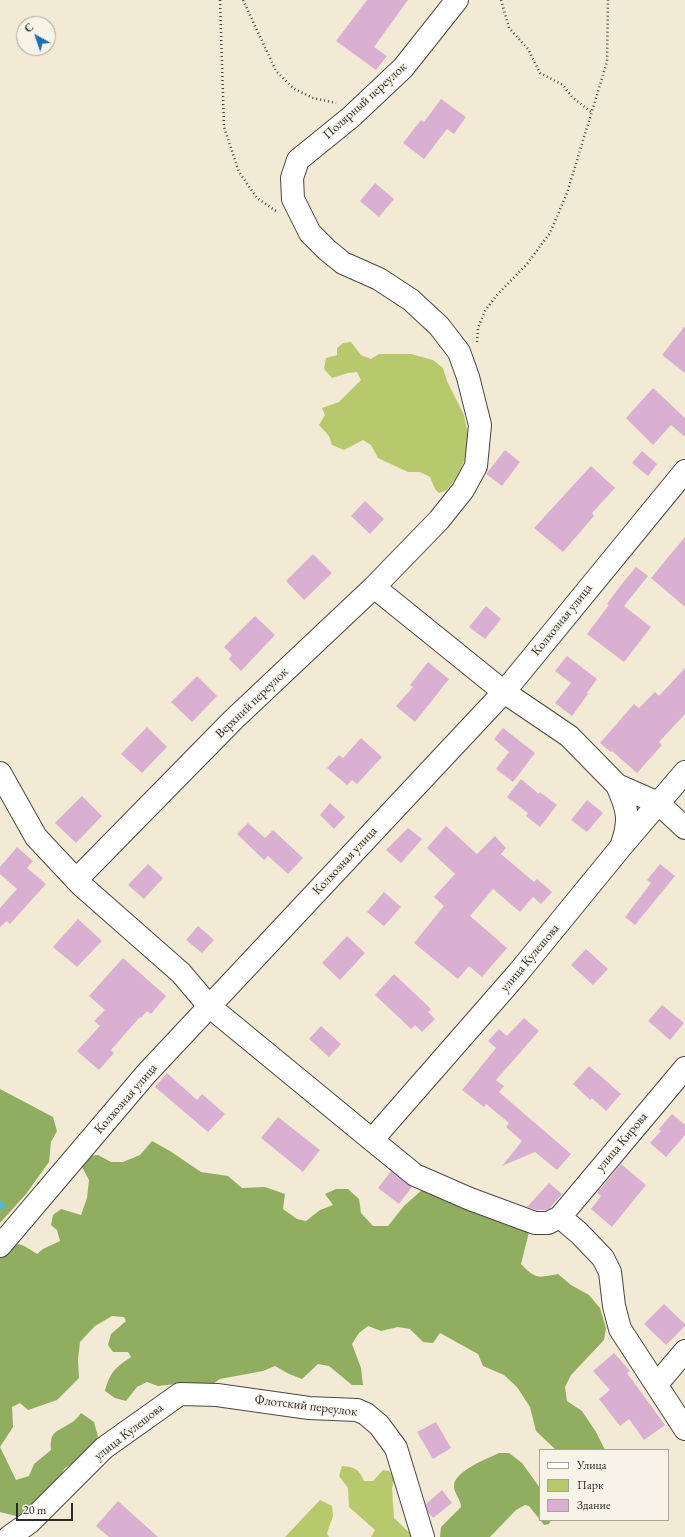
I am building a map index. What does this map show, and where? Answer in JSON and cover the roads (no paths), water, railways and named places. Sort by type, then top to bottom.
[{"type":"street","name":"Полярный переулок","points":[[298,160],[351,117],[403,68],[457,0]]},
{"type":"street","name":"Верхний переулок","points":[[76,880],[233,720],[374,587],[430,529],[463,490],[476,466],[480,425],[468,377],[459,352],[439,326],[411,300],[380,279],[343,263],[310,233],[294,199],[292,178],[298,160]]},
{"type":"street","name":"Колхозная улица","points":[[0,1246],[146,1074],[504,692],[685,470]]},
{"type":"street","points":[[374,587],[504,692],[570,736],[617,785],[625,803],[627,816],[626,831],[621,847]]},
{"type":"street","name":"улица Кулешова","points":[[372,1140],[518,974],[621,847],[685,772]]},
{"type":"street","points":[[0,773],[36,837],[76,880],[181,973],[209,1006],[415,1175],[470,1199],[535,1222],[548,1223],[560,1217],[579,1233],[604,1258],[610,1272],[614,1306],[620,1329],[685,1429]]},
{"type":"street","points":[[617,785],[658,803],[685,828]]},
{"type":"street","name":"улица Кирова","points":[[560,1217],[685,1068]]},
{"type":"street","points":[[657,1384],[685,1350]]},
{"type":"street","name":"улица Кулешова","points":[[9,1537],[30,1522],[104,1448],[180,1394]]},
{"type":"street","name":"Флотский переулок","points":[[180,1394],[217,1395],[309,1408],[357,1410],[366,1414],[379,1425],[396,1448],[423,1537]]},
{"type":"waterway","points":[[0,1204],[3,1207]]}]
